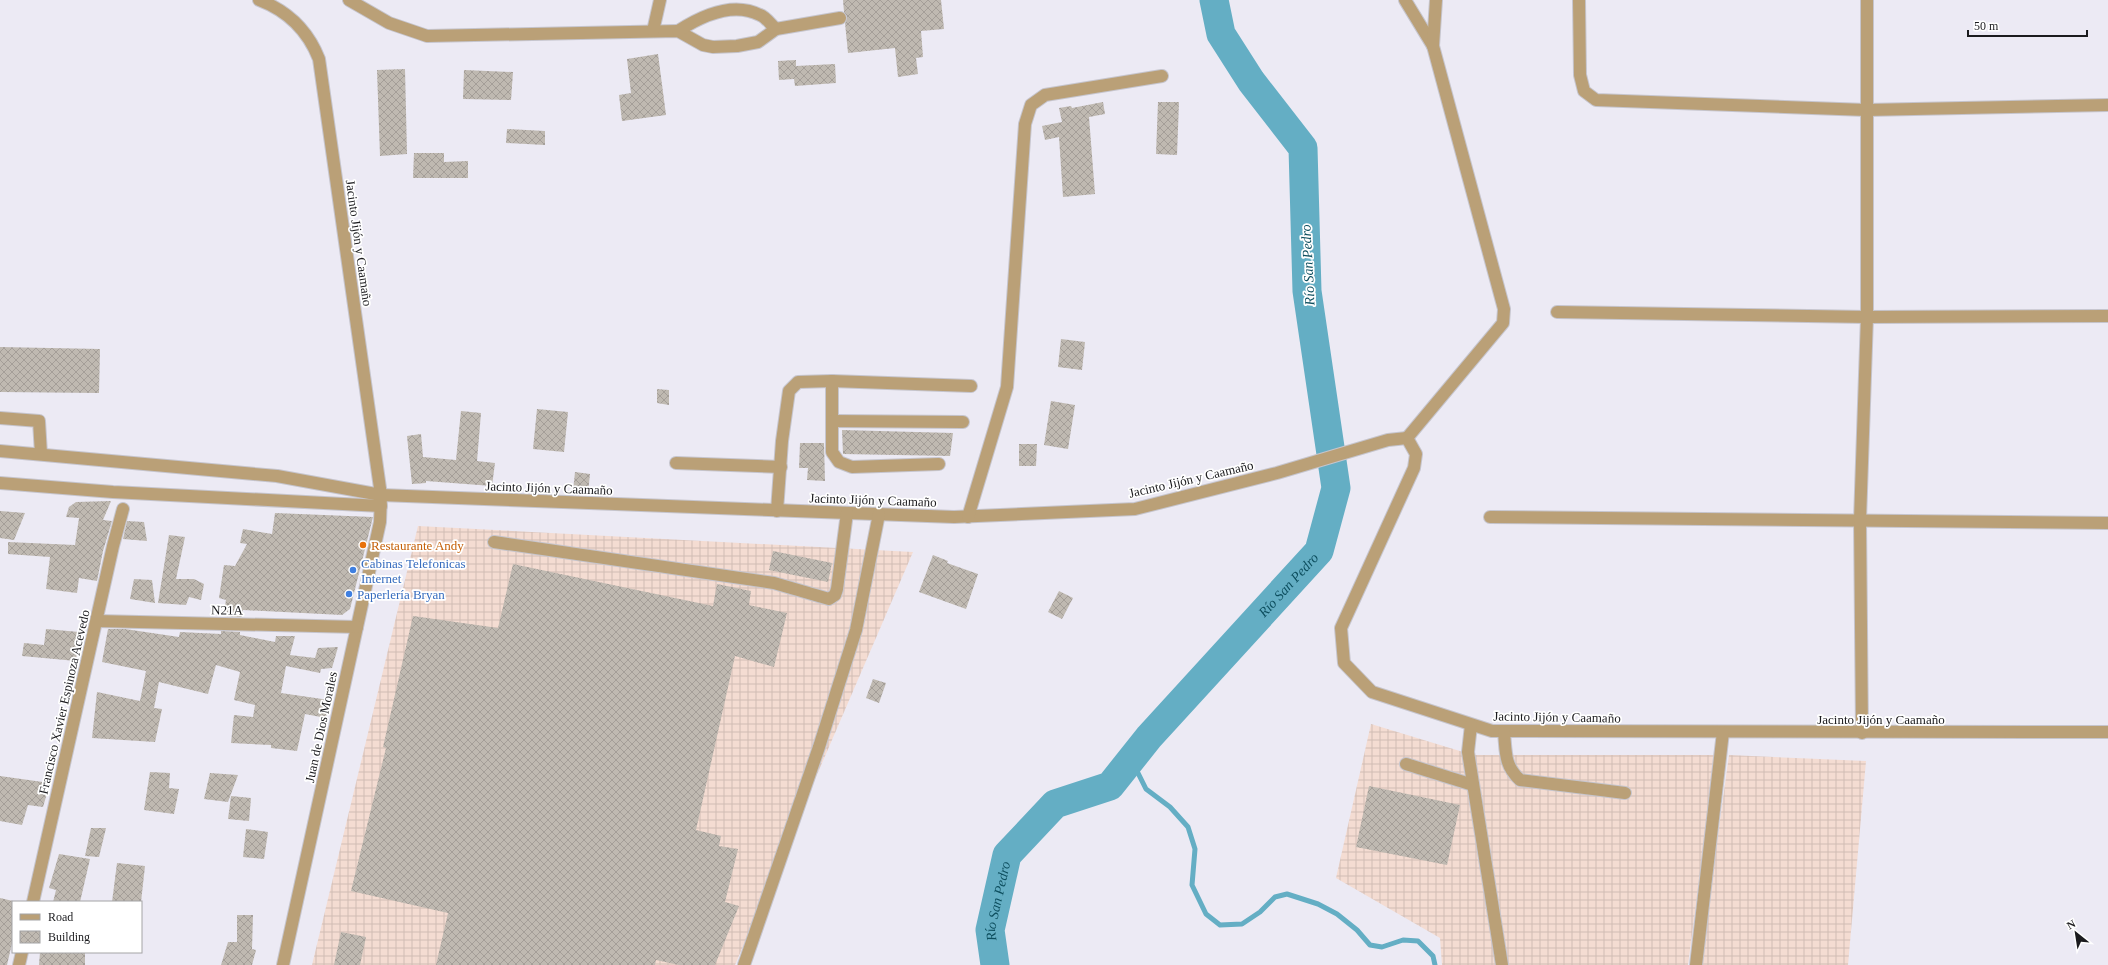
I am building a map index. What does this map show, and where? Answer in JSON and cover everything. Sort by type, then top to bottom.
[{"type":"street","name":"Jacinto Jijón y Caamaño","points":[[259,0],[275,2],[300,27],[315,48],[319,59],[381,501],[968,517],[1135,509],[1277,473],[1388,440],[1407,438],[1416,454],[1414,468],[1341,628],[1344,663],[1372,692],[1471,725],[1492,731],[1504,732],[2108,732]]},
{"type":"street","points":[[349,0],[389,23],[427,36],[678,31],[694,41],[713,47],[737,46],[758,42],[776,29],[840,18]]},
{"type":"street","points":[[652,31],[660,0]]},
{"type":"street","points":[[1405,0],[1433,46],[1504,309],[1503,323],[1407,438]]},
{"type":"street","points":[[1433,46],[1436,0]]},
{"type":"street","points":[[1579,0],[1580,75],[1584,91],[1596,100],[1866,110],[2108,105]]},
{"type":"street","points":[[1862,733],[1860,520],[1867,317],[1867,0]]},
{"type":"street","points":[[678,31],[695,20],[719,12],[740,10],[761,15],[776,29]]},
{"type":"street","points":[[968,517],[1007,387],[1025,124],[1031,105],[1046,95],[1162,76]]},
{"type":"street","points":[[1557,312],[1867,317],[2108,316]]},
{"type":"street","points":[[832,381],[832,452],[839,462],[852,467],[939,464]]},
{"type":"street","points":[[777,511],[782,441],[789,391],[798,382],[832,381],[971,386]]},
{"type":"street","points":[[0,418],[39,421],[41,454]]},
{"type":"street","points":[[832,421],[963,422]]},
{"type":"street","points":[[0,450],[277,476],[381,501]]},
{"type":"street","points":[[676,463],[781,467]]},
{"type":"street","points":[[0,483],[121,493],[381,501]]},
{"type":"street","name":"Juan de Dios Morales","points":[[283,965],[380,522],[381,501]]},
{"type":"street","name":"Francisco Xavier Espinoza Acevedo","points":[[33,901],[113,546],[123,509]]},
{"type":"street","points":[[494,542],[774,583],[829,599],[835,595],[837,589],[847,513]]},
{"type":"street","points":[[744,965],[819,747],[856,630],[879,514]]},
{"type":"street","points":[[1490,517],[2108,523]]},
{"type":"street","name":"N21A","points":[[97,621],[357,627]]},
{"type":"street","points":[[1471,725],[1468,752],[1502,965]]},
{"type":"street","points":[[1504,732],[1507,762],[1512,771],[1520,780],[1625,792]]},
{"type":"street","points":[[1696,965],[1723,732]]},
{"type":"street","points":[[1406,764],[1473,785]]},
{"type":"street","points":[[19,965],[22,953]]},
{"type":"shaded area","points":[[418,526],[913,552],[735,965],[312,965]]},
{"type":"shaded area","points":[[1371,724],[1473,755],[1716,755],[1688,965],[1442,965],[1440,938],[1336,878]]},
{"type":"shaded area","points":[[1729,755],[1866,761],[1848,965],[1700,965]]},
{"type":"building","points":[[843,0],[941,0],[944,29],[921,31],[923,57],[916,58],[918,74],[898,77],[895,48],[848,53],[845,23],[847,17],[844,12]]},
{"type":"building","points":[[658,54],[666,115],[622,121],[619,95],[631,93],[627,59]]},
{"type":"building","points":[[796,60],[796,66],[835,64],[836,83],[795,86],[794,79],[779,80],[778,61]]},
{"type":"building","points":[[405,69],[407,154],[380,156],[377,70]]},
{"type":"building","points":[[464,70],[513,72],[511,100],[463,99]]},
{"type":"building","points":[[1103,102],[1105,114],[1089,117],[1095,194],[1063,197],[1059,137],[1045,140],[1042,126],[1062,122],[1059,108],[1071,106],[1072,108]]},
{"type":"building","points":[[1158,102],[1179,102],[1177,155],[1156,154]]},
{"type":"building","points":[[507,129],[545,131],[545,145],[506,143]]},
{"type":"building","points":[[414,153],[444,153],[444,162],[468,161],[468,178],[413,178]]},
{"type":"building","points":[[1061,339],[1085,342],[1082,370],[1058,367]]},
{"type":"building","points":[[0,347],[100,349],[99,393],[0,392]]},
{"type":"building","points":[[657,389],[669,390],[669,405],[657,403]]},
{"type":"building","points":[[1051,401],[1075,405],[1068,449],[1044,445]]},
{"type":"building","points":[[537,409],[568,412],[564,452],[533,449]]},
{"type":"building","points":[[461,411],[481,413],[477,461],[495,463],[492,486],[426,481],[426,483],[412,484],[407,436],[421,434],[423,457],[456,460]]},
{"type":"building","points":[[842,430],[953,433],[950,456],[843,454]]},
{"type":"building","points":[[800,443],[824,443],[825,481],[807,480],[808,468],[799,468]]},
{"type":"building","points":[[1019,444],[1037,444],[1036,466],[1019,466]]},
{"type":"building","points":[[575,472],[590,474],[588,493],[573,491]]},
{"type":"building","points":[[111,501],[103,520],[112,521],[103,551],[97,581],[79,578],[77,593],[46,589],[50,557],[8,554],[8,542],[75,545],[79,518],[66,517],[69,507],[76,502]]},
{"type":"building","points":[[0,511],[25,513],[14,540],[0,538]]},
{"type":"building","points":[[275,513],[373,517],[350,609],[342,615],[243,610],[242,617],[223,616],[226,600],[219,598],[224,565],[235,566],[247,544],[240,543],[243,529],[272,534]]},
{"type":"building","points":[[127,521],[144,522],[147,541],[123,539]]},
{"type":"building","points":[[169,535],[185,537],[176,579],[194,579],[204,584],[201,600],[189,597],[186,605],[158,603]]},
{"type":"building","points":[[773,551],[832,563],[828,582],[769,570]]},
{"type":"building","points":[[933,555],[948,561],[947,563],[978,574],[966,609],[919,592]]},
{"type":"building","points":[[513,564],[713,606],[717,584],[751,591],[749,605],[787,613],[774,667],[735,656],[696,830],[721,836],[719,846],[738,849],[725,902],[739,906],[715,965],[679,965],[656,960],[655,965],[436,965],[448,913],[351,891],[386,748],[383,747],[413,616],[498,628]]},
{"type":"building","points":[[134,579],[152,580],[155,603],[130,599]]},
{"type":"building","points":[[1059,591],[1073,598],[1062,619],[1048,612]]},
{"type":"building","points":[[46,629],[79,632],[76,661],[22,656],[24,643],[44,645]]},
{"type":"building","points":[[108,629],[125,629],[179,637],[180,632],[221,634],[221,631],[240,632],[240,635],[275,642],[276,636],[295,636],[290,655],[315,658],[318,648],[338,647],[332,668],[321,669],[320,673],[286,666],[281,693],[329,700],[326,718],[305,714],[297,751],[271,748],[271,745],[231,743],[234,715],[253,717],[255,705],[234,700],[240,672],[216,665],[208,694],[159,682],[154,708],[162,709],[155,742],[92,738],[97,692],[140,701],[146,671],[102,662]]},
{"type":"building","points":[[873,679],[886,683],[879,703],[866,698]]},
{"type":"building","points":[[150,772],[170,773],[169,788],[179,789],[174,814],[144,810]]},
{"type":"building","points":[[210,773],[238,775],[228,802],[204,799]]},
{"type":"building","points":[[0,776],[50,783],[43,807],[28,805],[22,825],[0,821]]},
{"type":"building","points":[[1369,786],[1460,805],[1447,865],[1356,847]]},
{"type":"building","points":[[231,796],[251,798],[249,821],[228,819]]},
{"type":"building","points":[[91,828],[106,828],[99,857],[85,856]]},
{"type":"building","points":[[246,829],[268,832],[264,859],[243,857]]},
{"type":"building","points":[[59,854],[90,859],[80,901],[53,901],[56,890],[49,888]]},
{"type":"building","points":[[117,863],[145,866],[141,901],[112,901]]},
{"type":"building","points":[[0,898],[13,901],[12,943],[7,965],[0,965]]},
{"type":"building","points":[[237,915],[253,915],[252,949],[256,950],[252,965],[221,965],[228,942],[237,942]]},
{"type":"building","points":[[341,932],[366,937],[360,965],[334,965]]},
{"type":"building","points":[[40,953],[85,953],[85,965],[39,965]]},
{"type":"waterway","name":"Río San Pedro","points":[[995,965],[990,930],[1007,855],[1055,804],[1110,786],[1149,737],[1319,551],[1336,488],[1307,291],[1303,148],[1251,81],[1221,34],[1214,0]]},
{"type":"waterway","points":[[1131,759],[1146,789],[1170,807],[1188,827],[1195,849],[1192,885],[1206,914],[1220,925],[1242,924],[1260,912],[1275,897],[1287,894],[1318,904],[1337,914],[1357,930],[1370,945],[1382,947],[1403,940],[1418,941],[1433,956],[1435,965]]},
{"type":"place","name":"Restaurante Andy","points":[[363,545]]},
{"type":"place","name":"Cabinas Telefonicas Internet","points":[[353,570]]},
{"type":"place","name":"Paperlería Bryan","points":[[349,594]]}]
